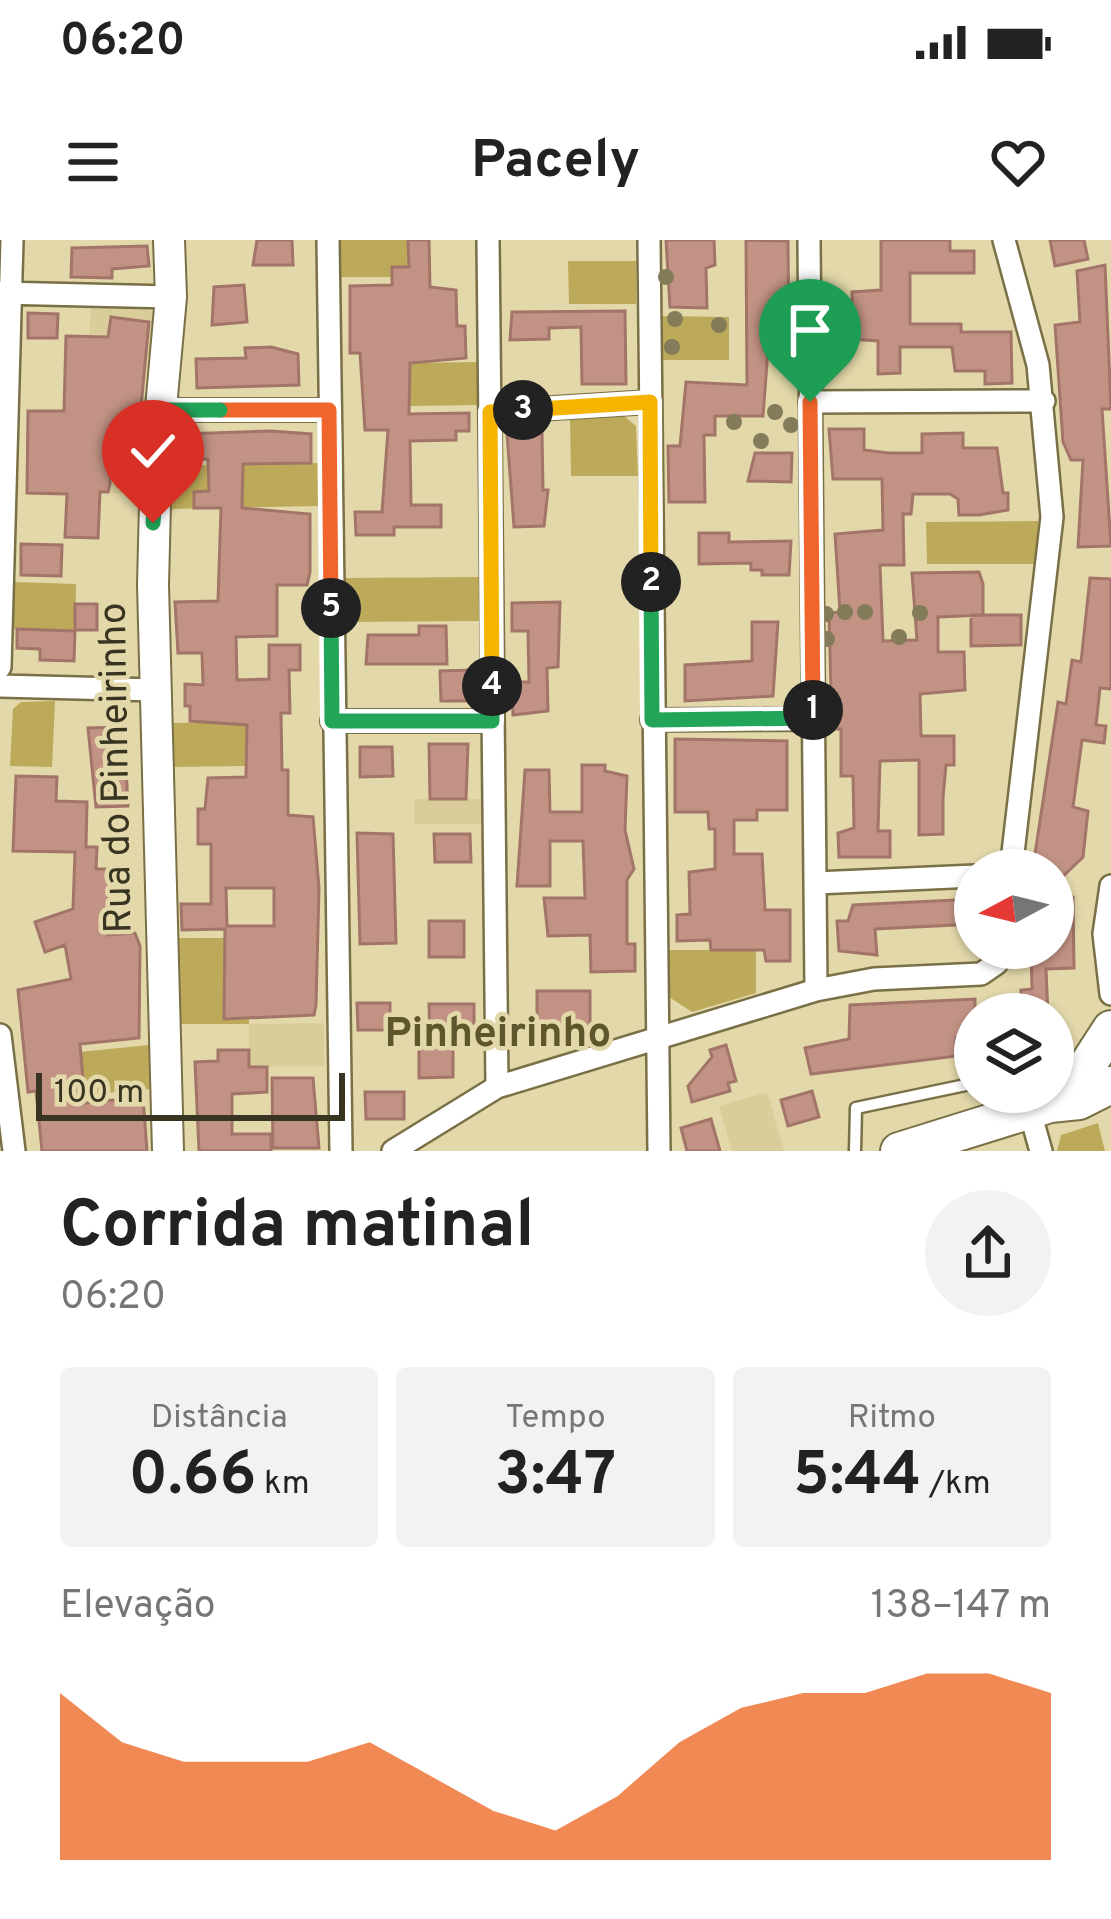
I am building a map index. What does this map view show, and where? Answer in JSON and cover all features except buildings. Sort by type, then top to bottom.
[{"type":"main road","points":[[898,1151],[1076,1100],[1074,1086],[1111,1029]]},
{"type":"street","points":[[0,667],[5,293],[12,240]]},
{"type":"street","name":"Rua do Pinheirinho","points":[[168,1151],[153,523],[172,297],[169,240]]},
{"type":"street","points":[[328,240],[340,1151]]},
{"type":"street","points":[[488,240],[497,1087]]},
{"type":"street","points":[[649,240],[658,1151]]},
{"type":"street","points":[[808,240],[816,990]]},
{"type":"street","points":[[1004,240],[1044,401],[1052,517],[1012,849]]},
{"type":"street","points":[[5,293],[172,297]]},
{"type":"street","points":[[810,402],[1044,401]]},
{"type":"street","points":[[490,412],[650,402]]},
{"type":"street","points":[[162,410],[329,410]]},
{"type":"street","points":[[0,686],[156,690]]},
{"type":"street","points":[[652,720],[813,718]]},
{"type":"street","points":[[332,721],[492,721]]},
{"type":"street","points":[[815,883],[954,877]]},
{"type":"street","points":[[1110,897],[1104,934],[1111,994]]},
{"type":"street","points":[[393,1151],[497,1087],[816,990],[858,981],[981,974],[988,969]]},
{"type":"street","points":[[1,1051],[14,1151]]},
{"type":"street","points":[[1041,1151],[1076,1100]]},
{"type":"lane","points":[[855,1151],[856,1108],[954,1087]]},
{"type":"shaded area","points":[[340,240],[408,240],[409,277],[341,277]]},
{"type":"shaded area","points":[[568,261],[636,261],[636,304],[569,304]]},
{"type":"shaded area","points":[[91,308],[150,310],[156,317],[153,355],[88,354]]},
{"type":"shaded area","points":[[661,316],[729,317],[729,360],[662,360]]},
{"type":"shaded area","points":[[477,362],[478,405],[410,406],[410,363]]},
{"type":"shaded area","points":[[85,399],[150,401],[141,494],[58,491]]},
{"type":"shaded area","points":[[623,415],[636,426],[638,476],[571,476],[570,417]]},
{"type":"shaded area","points":[[318,463],[319,506],[166,509],[168,466]]},
{"type":"shaded area","points":[[1038,521],[1037,564],[927,564],[926,522]]},
{"type":"shaded area","points":[[479,577],[480,621],[345,622],[344,578]]},
{"type":"shaded area","points":[[15,582],[76,584],[75,631],[13,629]]},
{"type":"shaded area","points":[[55,701],[52,767],[10,766],[13,709],[21,702]]},
{"type":"shaded area","points":[[246,722],[246,766],[170,767],[169,723]]},
{"type":"shaded area","points":[[414,799],[481,799],[481,824],[414,824]]},
{"type":"shaded area","points":[[173,938],[248,938],[249,1024],[175,1024]]},
{"type":"shaded area","points":[[668,950],[756,950],[756,993],[692,1012],[669,997]]},
{"type":"shaded area","points":[[324,1023],[324,1066],[249,1067],[249,1024]]},
{"type":"shaded area","points":[[149,1045],[150,1089],[85,1095],[80,1052]]},
{"type":"shaded area","points":[[767,1092],[784,1151],[732,1151],[719,1106]]},
{"type":"shaded area","points":[[1098,1123],[1105,1151],[1057,1151],[1061,1135]]},
{"type":"district","name":"Pinheirinho","points":[[498,1035]]},
{"type":"route","points":[[153,523],[162,410],[329,410],[332,721],[492,721],[490,412],[650,402],[652,720],[813,718],[810,402]]}]
